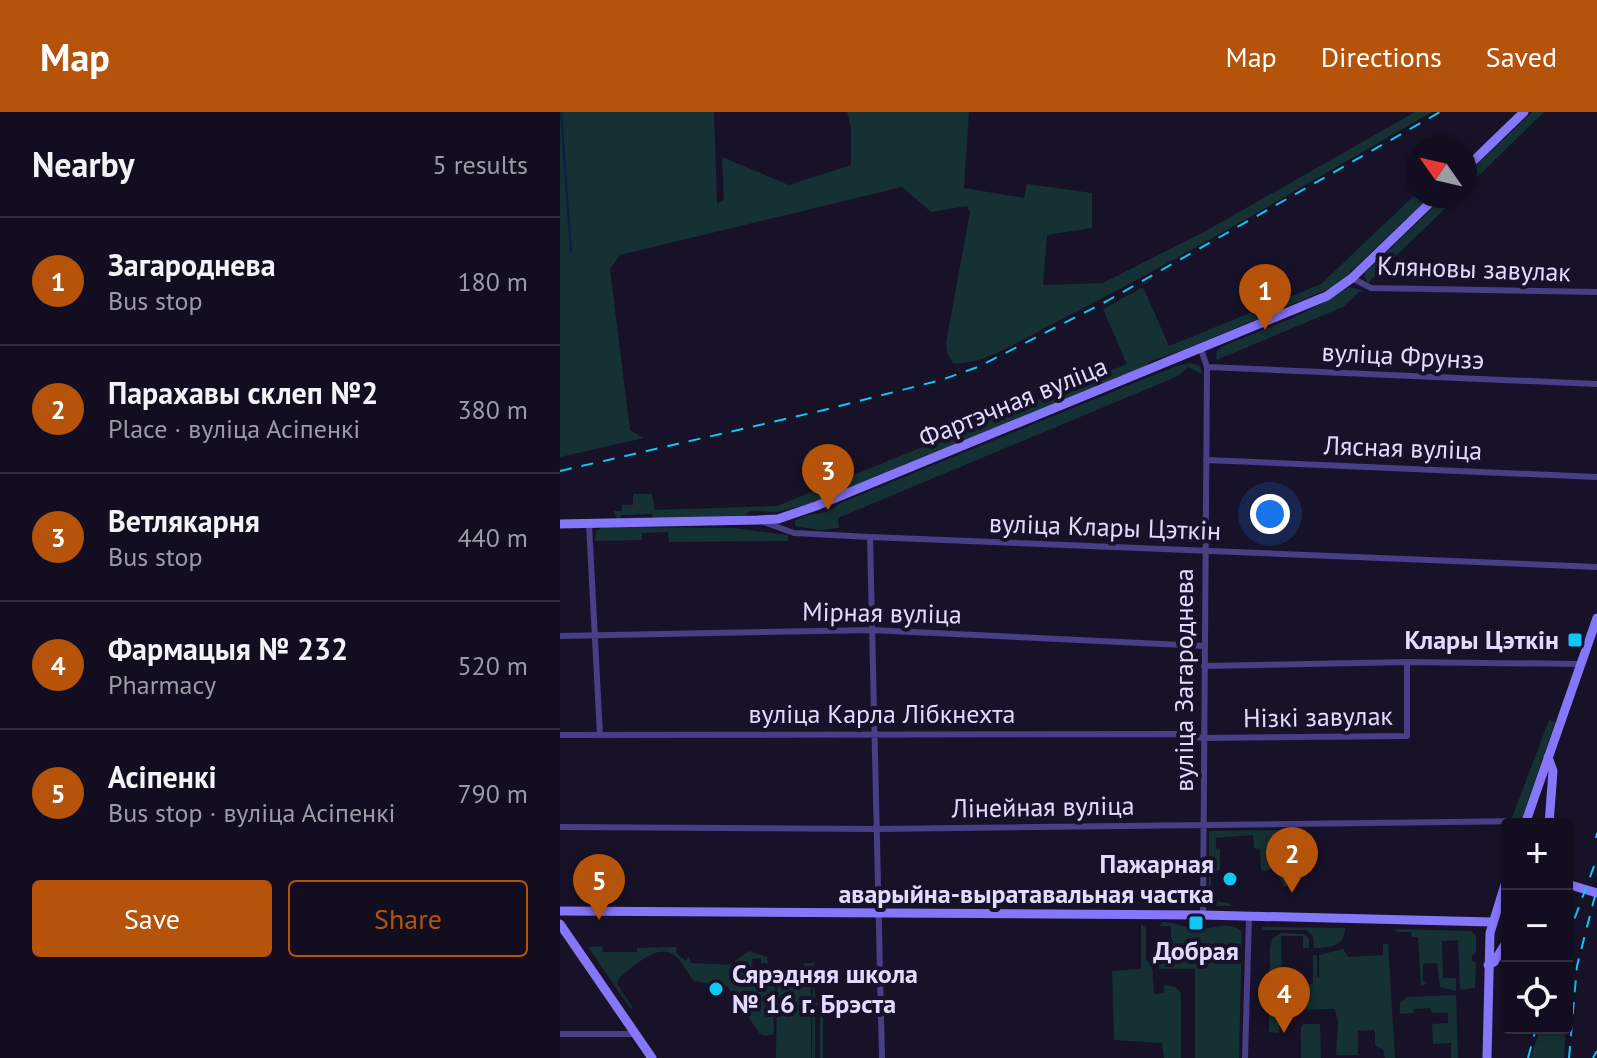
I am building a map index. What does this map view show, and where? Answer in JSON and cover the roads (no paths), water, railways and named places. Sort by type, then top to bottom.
[{"type":"main road","points":[[1477,157],[1524,112]]},
{"type":"main road","name":"Фартэчная вуліца","points":[[560,524],[778,519],[816,506],[1327,296],[1352,278],[1425,208]]},
{"type":"main road","points":[[1528,818],[1597,618]]},
{"type":"main road","points":[[1548,757],[1554,776],[1550,818]]},
{"type":"main road","points":[[1573,886],[1597,893]]},
{"type":"main road","points":[[1487,1058],[1488,965],[1492,922],[1503,890]]},
{"type":"main road","points":[[560,911],[1203,915],[1492,922]]},
{"type":"main road","points":[[560,924],[652,1058]]},
{"type":"main road","points":[[1488,965],[1494,962],[1501,951]]},
{"type":"street","name":"Кляновы завулак","points":[[1352,278],[1360,285],[1371,288],[1597,292]]},
{"type":"street","name":"вуліца Загароднева","points":[[1201,349],[1207,367],[1203,915]]},
{"type":"street","name":"вуліца Фрунзэ","points":[[1207,367],[1597,384]]},
{"type":"street","name":"Лясная вуліца","points":[[1206,460],[1597,477]]},
{"type":"street","name":"вуліца Клары Цэткін","points":[[758,520],[794,533],[1597,567]]},
{"type":"street","points":[[589,524],[600,735]]},
{"type":"street","points":[[870,537],[882,1058]]},
{"type":"street","name":"Мірная вуліца","points":[[560,636],[871,630],[1204,646]]},
{"type":"street","points":[[1204,666],[1407,662],[1580,664]]},
{"type":"street","name":"Нізкі завулак","points":[[1203,738],[1407,736],[1407,662]]},
{"type":"street","name":"вуліца Карла Лібкнехта","points":[[560,735],[1178,734],[1203,738]]},
{"type":"street","name":"Лінейная вуліца","points":[[560,827],[878,829],[1501,823]]},
{"type":"street","points":[[1245,1058],[1249,916]]},
{"type":"street","points":[[560,1034],[636,1034]]},
{"type":"waterway","points":[[561,112],[571,252]]},
{"type":"railway","points":[[560,471],[820,411],[941,380],[978,367],[1107,301],[1440,112]]},
{"type":"railway","points":[[1596,838],[1597,833]]},
{"type":"railway","points":[[1573,923],[1597,858]]},
{"type":"railway","points":[[1569,1058],[1577,966],[1597,888]]},
{"type":"railway","points":[[1528,1058],[1534,1034]]},
{"type":"railway","points":[[1593,1058],[1597,1051]]},
{"type":"place","name":"Загароднева","points":[[1265,330]]},
{"type":"place","name":"Ветлякарня","points":[[828,510]]},
{"type":"place","name":"Клары Цэткін","points":[[1575,640]]},
{"type":"place","name":"Пажарная аварыйна-выратавальная частка","points":[[1230,879]]},
{"type":"place","name":"Парахавы склеп №2","points":[[1292,893]]},
{"type":"place","name":"Асіпенкі","points":[[599,920]]},
{"type":"place","name":"Добрая","points":[[1196,923]]},
{"type":"place","name":"Сярэдняя школа № 16 г. Брэста","points":[[716,989]]},
{"type":"place","name":"Фармацыя № 232","points":[[1284,1033]]}]
